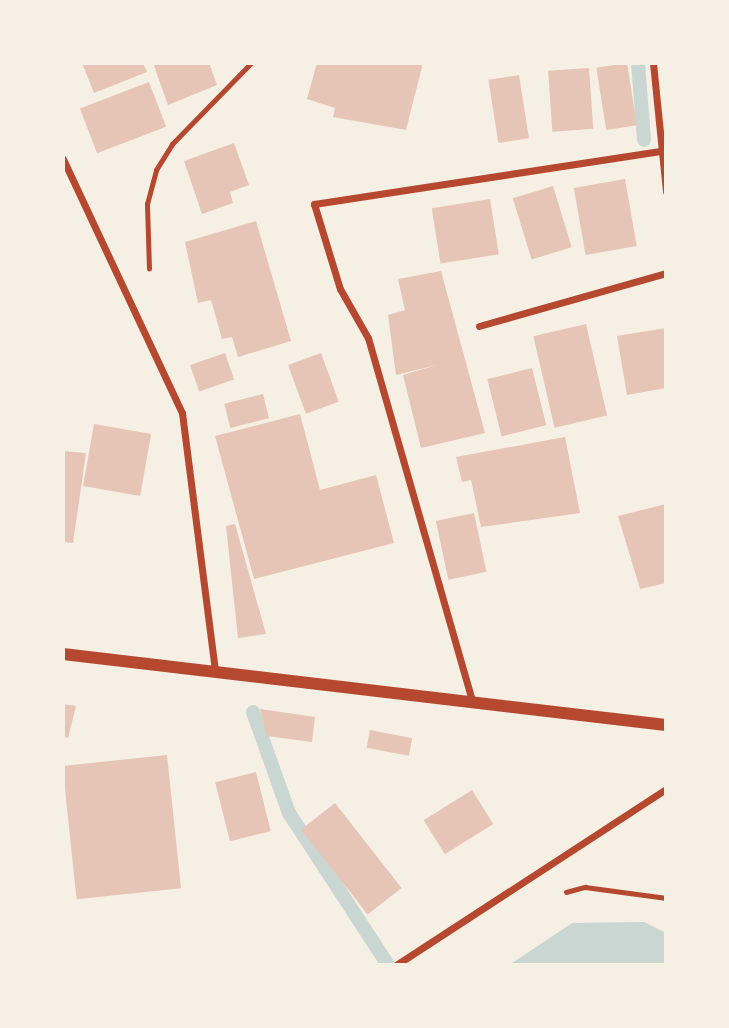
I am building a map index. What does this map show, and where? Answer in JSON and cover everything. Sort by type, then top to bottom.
[{"type":"street","points":[[653,63],[666,191]]},
{"type":"street","points":[[473,705],[368,338],[340,289],[314,204],[662,151]]},
{"type":"street","points":[[63,159],[181,413],[215,672]]},
{"type":"street","points":[[478,326],[666,273]]},
{"type":"street","points":[[63,654],[473,705],[666,725]]},
{"type":"street","points":[[396,965],[666,789]]},
{"type":"path","points":[[149,281],[148,204],[156,170],[172,144],[251,63]]},
{"type":"path","points":[[562,893],[585,887],[666,898]]},
{"type":"shaded area","points":[[644,922],[666,933],[666,965],[509,965],[572,923]]},
{"type":"building","points":[[82,63],[143,63],[147,72],[94,93]]},
{"type":"building","points":[[153,63],[209,63],[217,85],[168,105]]},
{"type":"building","points":[[317,63],[423,63],[406,130],[333,117],[335,108],[307,99]]},
{"type":"building","points":[[627,63],[637,125],[606,130],[596,68]]},
{"type":"building","points":[[589,68],[593,129],[552,132],[548,71]]},
{"type":"building","points":[[519,75],[529,138],[498,143],[488,80]]},
{"type":"building","points":[[149,82],[166,127],[97,153],[80,109]]},
{"type":"building","points":[[234,143],[249,185],[230,192],[233,203],[202,214],[184,161]]},
{"type":"building","points":[[625,179],[637,246],[586,255],[574,188]]},
{"type":"building","points":[[553,186],[572,247],[532,259],[513,198]]},
{"type":"building","points":[[490,199],[499,254],[440,264],[432,208]]},
{"type":"building","points":[[256,221],[291,341],[238,357],[232,337],[222,339],[211,300],[198,303],[185,242]]},
{"type":"building","points":[[441,271],[485,433],[421,448],[403,375],[437,365],[396,375],[388,315],[405,310],[398,279]]},
{"type":"building","points":[[586,324],[607,416],[555,428],[533,336]]},
{"type":"building","points":[[666,328],[666,388],[627,395],[617,336]]},
{"type":"building","points":[[225,353],[234,379],[199,392],[190,365]]},
{"type":"building","points":[[321,353],[339,402],[306,414],[288,365]]},
{"type":"building","points":[[532,368],[546,425],[502,436],[487,379]]},
{"type":"building","points":[[263,394],[269,418],[230,428],[224,404]]},
{"type":"building","points":[[300,414],[320,490],[376,475],[394,543],[254,579],[215,436]]},
{"type":"building","points":[[94,424],[151,434],[140,496],[83,486]]},
{"type":"building","points":[[565,437],[580,513],[481,527],[471,480],[462,482],[456,457]]},
{"type":"building","points":[[63,451],[86,453],[73,543],[63,542]]},
{"type":"building","points":[[666,504],[666,583],[640,589],[618,516]]},
{"type":"building","points":[[474,513],[486,572],[448,580],[436,521]]},
{"type":"building","points":[[235,524],[266,634],[238,638],[226,526]]},
{"type":"building","points":[[63,704],[76,706],[68,738],[63,737]]},
{"type":"building","points":[[260,709],[315,717],[312,742],[267,736]]},
{"type":"building","points":[[370,730],[412,738],[409,756],[367,748]]},
{"type":"building","points":[[167,755],[181,888],[77,899],[63,766]]},
{"type":"building","points":[[256,772],[271,831],[230,841],[215,782]]},
{"type":"building","points":[[472,790],[493,824],[445,854],[424,820]]},
{"type":"building","points":[[335,803],[401,888],[368,915],[301,829]]},
{"type":"waterway","points":[[638,63],[644,140]]},
{"type":"waterway","points":[[253,712],[289,813],[388,965]]}]
